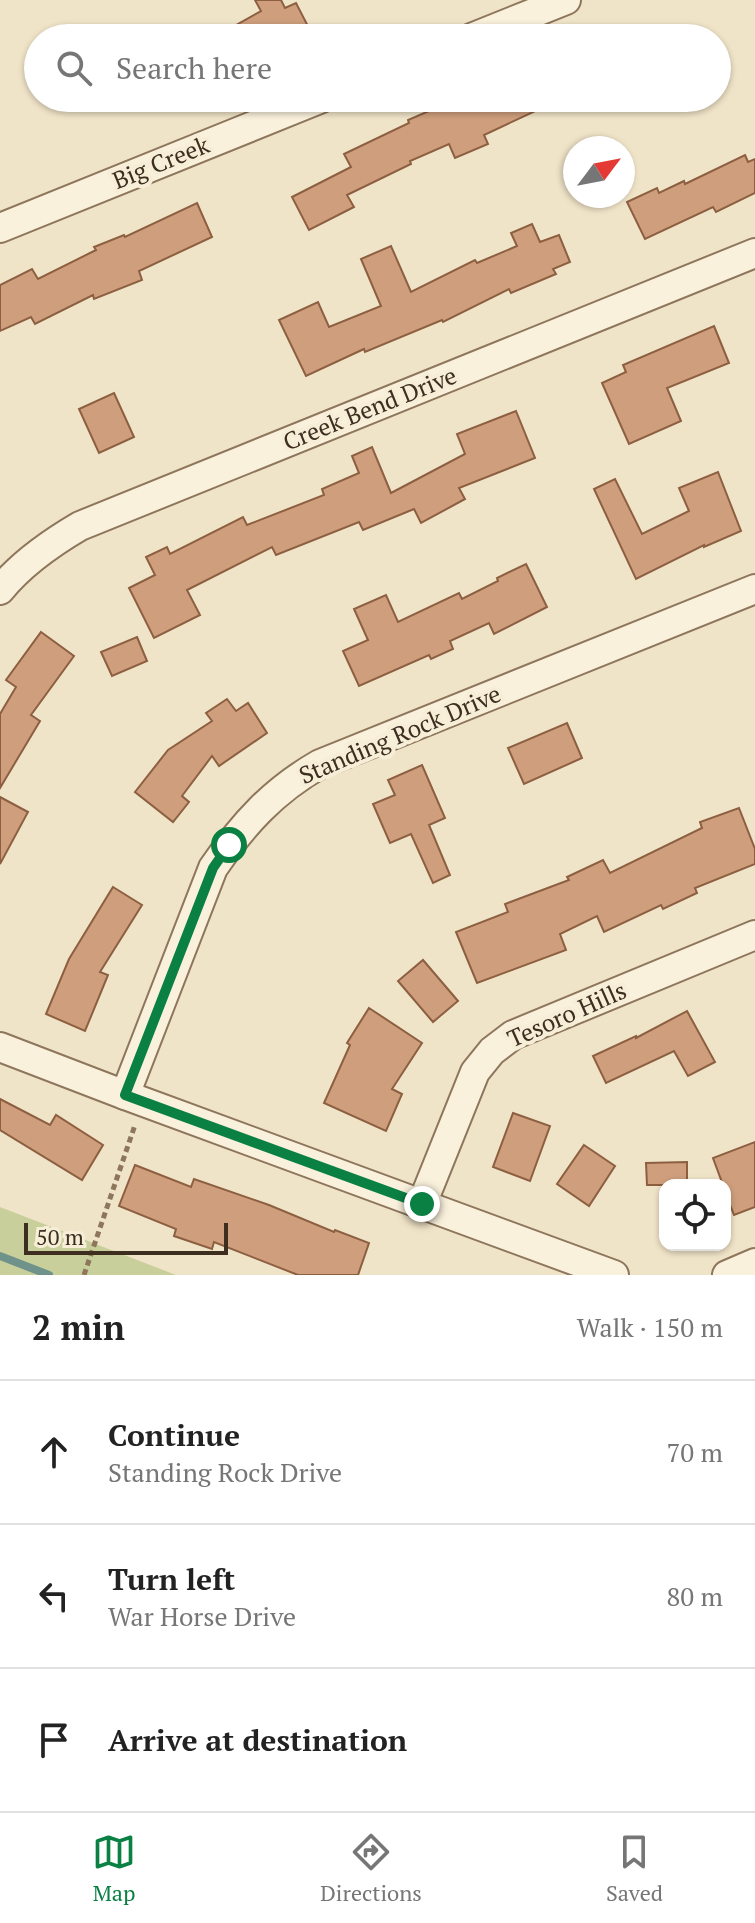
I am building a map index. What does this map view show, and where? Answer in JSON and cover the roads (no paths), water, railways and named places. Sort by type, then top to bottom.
[{"type":"street","points":[[506,24],[566,0]]},
{"type":"street","name":"Big Creek","points":[[0,228],[287,112]]},
{"type":"street","name":"Creek Bend Drive","points":[[0,590],[19,569],[80,526],[755,253]]},
{"type":"street","name":"Standing Rock Drive","points":[[134,1098],[213,868],[260,808],[278,791],[320,764],[755,589]]},
{"type":"street","name":"Tesoro Hills","points":[[422,1204],[475,1072],[492,1051],[513,1035],[755,935]]},
{"type":"street","points":[[0,1047],[614,1275]]},
{"type":"street","points":[[727,1275],[755,1263]]},
{"type":"waterway","points":[[0,1256],[49,1275]]}]
